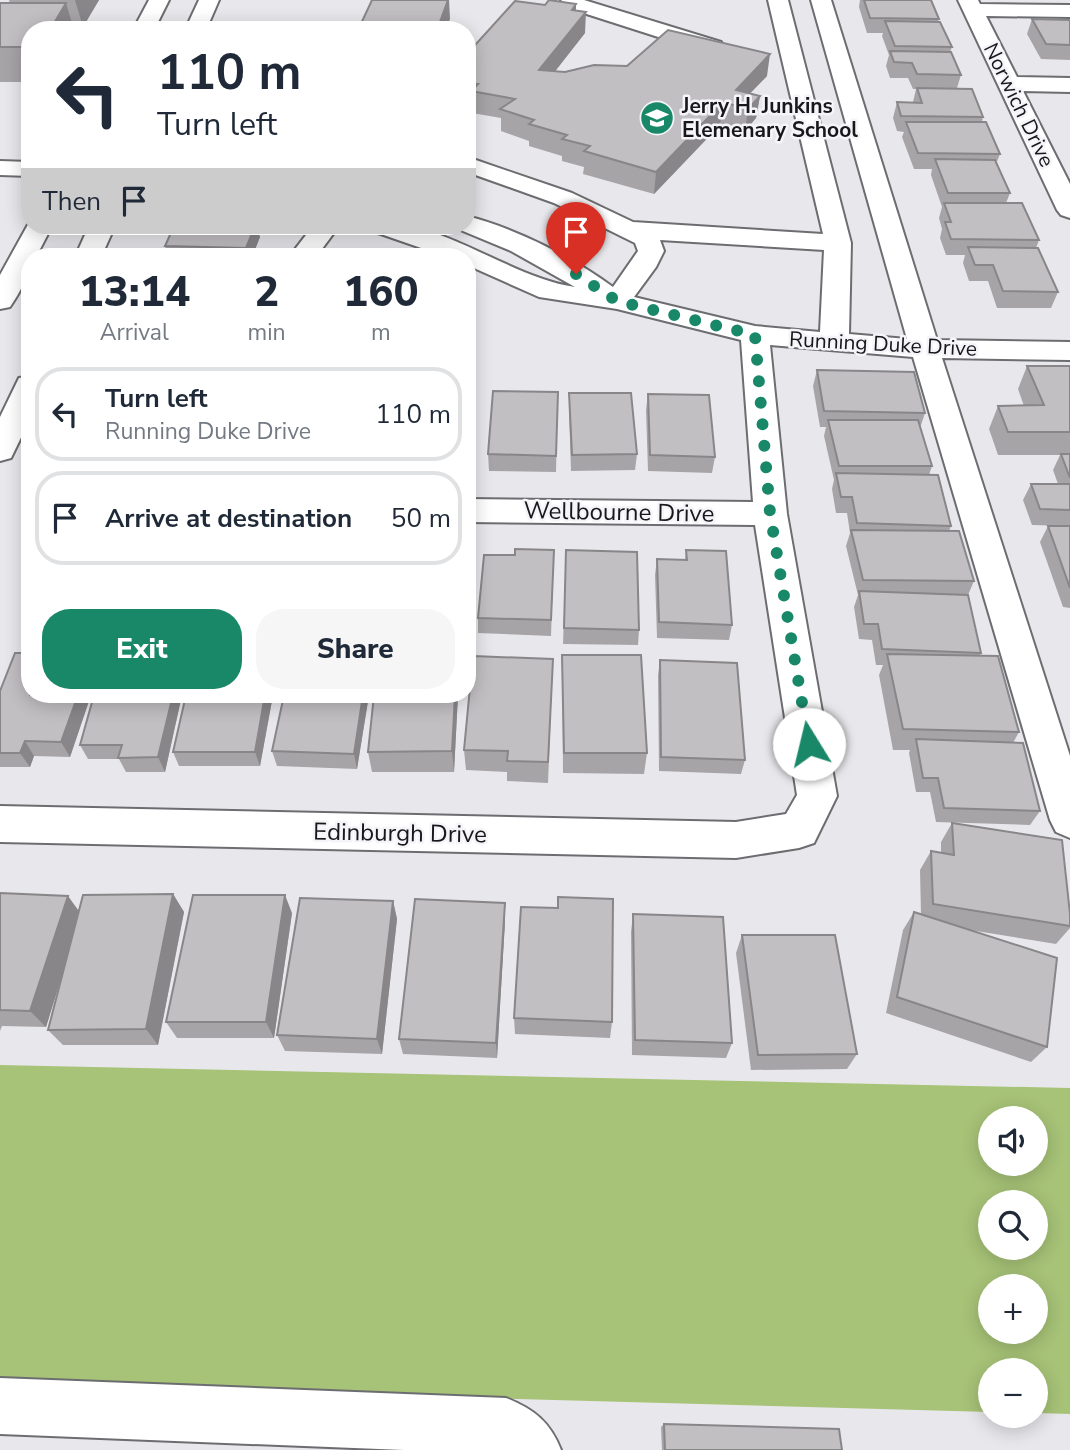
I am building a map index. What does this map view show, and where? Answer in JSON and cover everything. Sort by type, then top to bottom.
[{"type":"street","points":[[148,21],[159,0]]},
{"type":"street","points":[[199,21],[209,0]]},
{"type":"street","points":[[571,0],[589,8],[731,51]]},
{"type":"street","points":[[778,0],[838,243],[834,344]]},
{"type":"street","points":[[821,0],[924,349],[1070,820]]},
{"type":"street","points":[[970,5],[1070,11]]},
{"type":"street","name":"Norwich Drive","points":[[970,5],[1070,210]]},
{"type":"street","points":[[768,59],[794,65]]},
{"type":"street","points":[[1009,84],[1070,85]]},
{"type":"street","points":[[476,167],[563,198],[647,239],[651,251],[643,267],[617,301]]},
{"type":"street","points":[[0,169],[21,169]]},
{"type":"street","points":[[0,187],[21,187]]},
{"type":"street","name":"Running Duke Drive","points":[[476,228],[576,274],[617,301]]},
{"type":"street","points":[[632,230],[838,243]]},
{"type":"street","name":"Running Duke Drive","points":[[409,235],[446,248]]},
{"type":"street","name":"Running Duke Drive","points":[[476,259],[549,291],[617,301],[755,335],[834,344],[924,349],[1070,351]]},
{"type":"street","points":[[0,301],[21,261]]},
{"type":"street","points":[[755,335],[770,513]]},
{"type":"street","points":[[0,451],[21,405]]},
{"type":"street","name":"Wellbourne Drive","points":[[476,510],[770,513]]},
{"type":"street","name":"Edinburgh Drive","points":[[0,824],[736,840],[799,830],[817,796],[770,513]]},
{"type":"street","points":[[0,1406],[506,1426],[533,1450]]},
{"type":"green space","points":[[0,1065],[1070,1088],[1070,1414],[1048,1413],[1048,1358],[978,1358],[978,1412],[0,1385]]},
{"type":"building","points":[[372,0],[448,0],[440,21],[362,21]]},
{"type":"building","points":[[549,0],[576,4],[572,10],[586,12],[539,70],[565,72],[594,65],[627,66],[668,30],[770,54],[736,90],[760,96],[748,109],[723,102],[656,172],[584,151],[590,146],[562,139],[567,135],[529,124],[534,120],[500,109],[515,99],[476,92],[476,44],[515,1],[545,5]]},
{"type":"building","points":[[864,0],[931,0],[939,19],[870,18]]},
{"type":"building","points":[[0,3],[66,3],[55,21],[21,21],[21,47],[0,47]]},
{"type":"building","points":[[1032,19],[1070,20],[1070,45],[1046,44]]},
{"type":"building","points":[[885,21],[940,22],[952,47],[895,46]]},
{"type":"building","points":[[890,51],[951,52],[961,75],[917,74],[912,63],[894,62]]},
{"type":"building","points":[[917,88],[972,89],[983,117],[901,116],[897,102],[922,103]]},
{"type":"building","points":[[906,122],[986,122],[1000,154],[918,153]]},
{"type":"building","points":[[935,159],[995,160],[1010,193],[948,193]]},
{"type":"building","points":[[944,203],[1022,203],[1039,240],[951,239],[945,222],[951,222]]},
{"type":"building","points":[[170,235],[251,235],[246,248],[165,246]]},
{"type":"building","points":[[968,247],[1038,248],[1058,292],[1003,291],[993,265],[975,265]]},
{"type":"building","points":[[1027,366],[1070,366],[1070,432],[1008,432],[998,406],[1044,405]]},
{"type":"building","points":[[817,370],[914,372],[925,413],[824,411]]},
{"type":"building","points":[[493,391],[558,392],[556,456],[488,454]]},
{"type":"building","points":[[569,393],[631,393],[637,454],[572,455]]},
{"type":"building","points":[[648,394],[709,395],[715,457],[650,455]]},
{"type":"building","points":[[828,420],[918,420],[932,466],[839,466]]},
{"type":"building","points":[[1061,454],[1070,454],[1070,478]]},
{"type":"building","points":[[836,473],[938,475],[951,526],[857,523],[852,497],[841,497]]},
{"type":"building","points":[[1031,484],[1070,484],[1070,510],[1040,509]]},
{"type":"building","points":[[1048,526],[1070,526],[1070,588]]},
{"type":"building","points":[[851,530],[959,531],[974,581],[863,580]]},
{"type":"building","points":[[515,549],[554,550],[551,620],[478,618],[484,555],[515,555]]},
{"type":"building","points":[[566,550],[637,552],[639,630],[564,628]]},
{"type":"building","points":[[686,550],[726,551],[732,625],[659,622],[657,559],[687,560]]},
{"type":"building","points":[[859,591],[968,595],[981,653],[882,649],[878,624],[864,624]]},
{"type":"building","points":[[15,653],[21,653],[21,703],[75,703],[61,742],[25,741],[20,753],[0,753],[0,691]]},
{"type":"building","points":[[887,654],[998,656],[1019,732],[903,729]]},
{"type":"building","points":[[562,655],[641,655],[647,753],[564,753]]},
{"type":"building","points":[[476,656],[553,659],[548,762],[507,761],[508,751],[464,750],[468,703],[476,703]]},
{"type":"building","points":[[660,660],[737,663],[745,760],[661,757]]},
{"type":"building","points":[[92,703],[171,703],[158,757],[118,758],[122,745],[80,745]]},
{"type":"building","points":[[184,703],[264,703],[255,752],[173,752]]},
{"type":"building","points":[[282,703],[362,703],[354,754],[272,751]]},
{"type":"building","points":[[373,703],[455,703],[452,751],[368,752]]},
{"type":"building","points":[[916,739],[1023,743],[1040,811],[944,808],[938,778],[923,778]]},
{"type":"building","points":[[952,823],[1062,840],[1070,926],[933,904],[931,851],[954,855]]},
{"type":"building","points":[[0,893],[68,896],[30,1011],[0,1010]]},
{"type":"building","points":[[173,894],[146,1029],[48,1030],[83,895]]},
{"type":"building","points":[[193,895],[285,895],[266,1022],[166,1022]]},
{"type":"building","points":[[558,897],[613,899],[612,1022],[514,1018],[521,907],[558,908]]},
{"type":"building","points":[[300,898],[393,901],[377,1039],[277,1035]]},
{"type":"building","points":[[415,899],[505,903],[496,1043],[399,1039]]},
{"type":"building","points":[[914,912],[1057,958],[1047,1047],[897,997]]},
{"type":"building","points":[[633,914],[723,917],[732,1043],[635,1040]]},
{"type":"building","points":[[742,935],[835,935],[857,1054],[758,1055]]},
{"type":"building","points":[[664,1424],[839,1429],[842,1450],[665,1450]]},
{"type":"place","name":"Jerry H. Junkins Elemenary School","points":[[657,118]]},
{"type":"route","points":[[576,274],[617,301],[755,335],[770,513],[809,744]]}]
